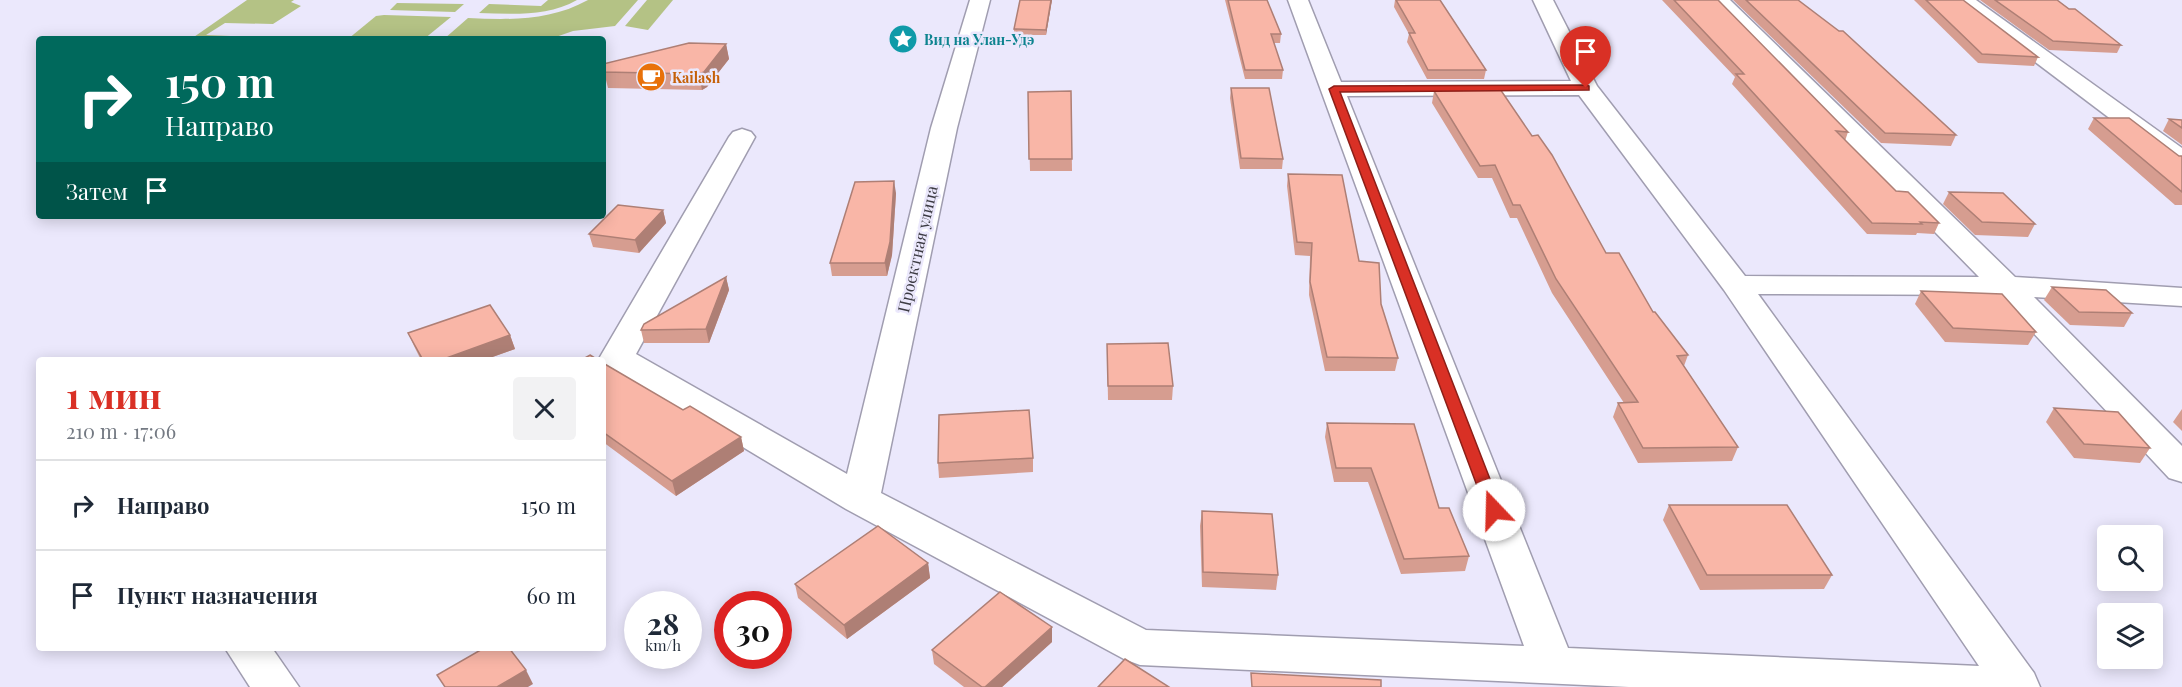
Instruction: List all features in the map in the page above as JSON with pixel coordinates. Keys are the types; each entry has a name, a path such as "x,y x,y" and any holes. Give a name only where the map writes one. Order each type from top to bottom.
{"street":[{"name":"Проектная улица","path":"860,499 944,128 980,0"},
{"path":"1298,0 1553,665"},
{"path":"1543,0 1586,88 1736,285 2018,686"},
{"path":"1718,0 2006,286 2182,469"},
{"path":"1963,0 2182,160"},
{"path":"1334,89 1586,88"},
{"path":"742,137 617,357 860,499 1140,646 2018,686"},
{"path":"1736,285 2006,286 2182,297"},
{"path":"249,651 276,687"}],"green space":[{"path":"247,0 294,0 291,2 301,6 273,24 225,23 206,35 230,36 195,36"},
{"path":"548,0 577,0 542,12 479,13 489,4 541,6"},
{"path":"588,0 638,0 615,26 573,31 559,36 447,36 468,18 530,18 574,7"},
{"path":"647,0 673,0 648,30 625,26"},
{"path":"397,3 464,4 455,12 390,10"},
{"path":"376,16 451,17 428,36 352,36"}],"building":[{"path":"1020,0 1051,0 1046,30 1014,29"},
{"path":"1228,0 1267,0 1281,34 1271,34 1283,70 1245,70"},
{"path":"1396,0 1440,0 1486,70 1428,70 1409,33 1415,33"},
{"path":"1674,0 1718,0 1848,132 1836,131 1896,191 1908,192 1939,223 1872,223 1736,74 1744,74"},
{"path":"1746,0 1798,0 1839,31 1843,31 1956,135 1885,133"},
{"path":"1926,0 1963,0 2038,57 1982,54"},
{"path":"1995,0 2057,0 2069,9 2075,9 2121,45 2053,41"},
{"path":"689,43 726,44 704,72 699,74 606,72 606,63"},
{"path":"1439,86 1498,86 1532,136 1538,135 1552,155 1606,253 1619,253 1653,312 1688,355 1677,356 1738,447 1643,448 1618,403 1638,402 1556,279 1520,205 1513,205 1495,165 1480,166 1434,91 1441,91"},
{"path":"1231,88 1269,88 1283,159 1241,158"},
{"path":"1071,91 1072,159 1029,159 1028,92"},
{"path":"2094,118 2129,118 2182,156 2182,192"},
{"path":"2169,119 2182,120 2182,128"},
{"path":"1288,174 1342,175 1359,261 1379,263 1381,304 1398,358 1327,357 1310,282 1312,243 1297,242"},
{"path":"894,181 890,242 885,263 830,263 855,182"},
{"path":"1949,192 2003,193 2035,224 1982,222"},
{"path":"618,205 663,210 635,240 589,234"},
{"path":"726,277 706,329 641,330 644,324"},
{"path":"2052,287 2106,290 2132,313 2079,312"},
{"path":"1921,291 2002,294 2036,332 1953,328"},
{"path":"490,305 510,335 449,357 421,357 408,333"},
{"path":"1168,343 1173,386 1108,386 1107,344"},
{"path":"606,365 683,410 690,406 741,437 672,481 606,434"},
{"path":"2054,408 2118,412 2150,448 2084,444"},
{"path":"1029,410 1033,458 938,463 939,415"},
{"path":"1327,423 1414,424 1439,508 1449,508 1469,556 1404,559 1371,468 1336,468"},
{"path":"1669,505 1787,505 1832,575 1707,575"},
{"path":"1202,511 1272,514 1278,575 1203,572"},
{"path":"878,526 928,563 844,625 795,584"},
{"path":"1000,592 1052,627 985,687 982,687 932,650"},
{"path":"479,651 511,651 526,670 497,687 445,687 437,675"},
{"path":"1125,659 1169,687 1098,687"},
{"path":"1251,673 1381,680 1381,687 1252,687"}],"place":[{"name":"Вид на Улан-Удэ","path":"903,39"},
{"name":"Kailash","path":"651,77"}],"route":[{"path":"1494,510 1334,89 1586,88"}]}
